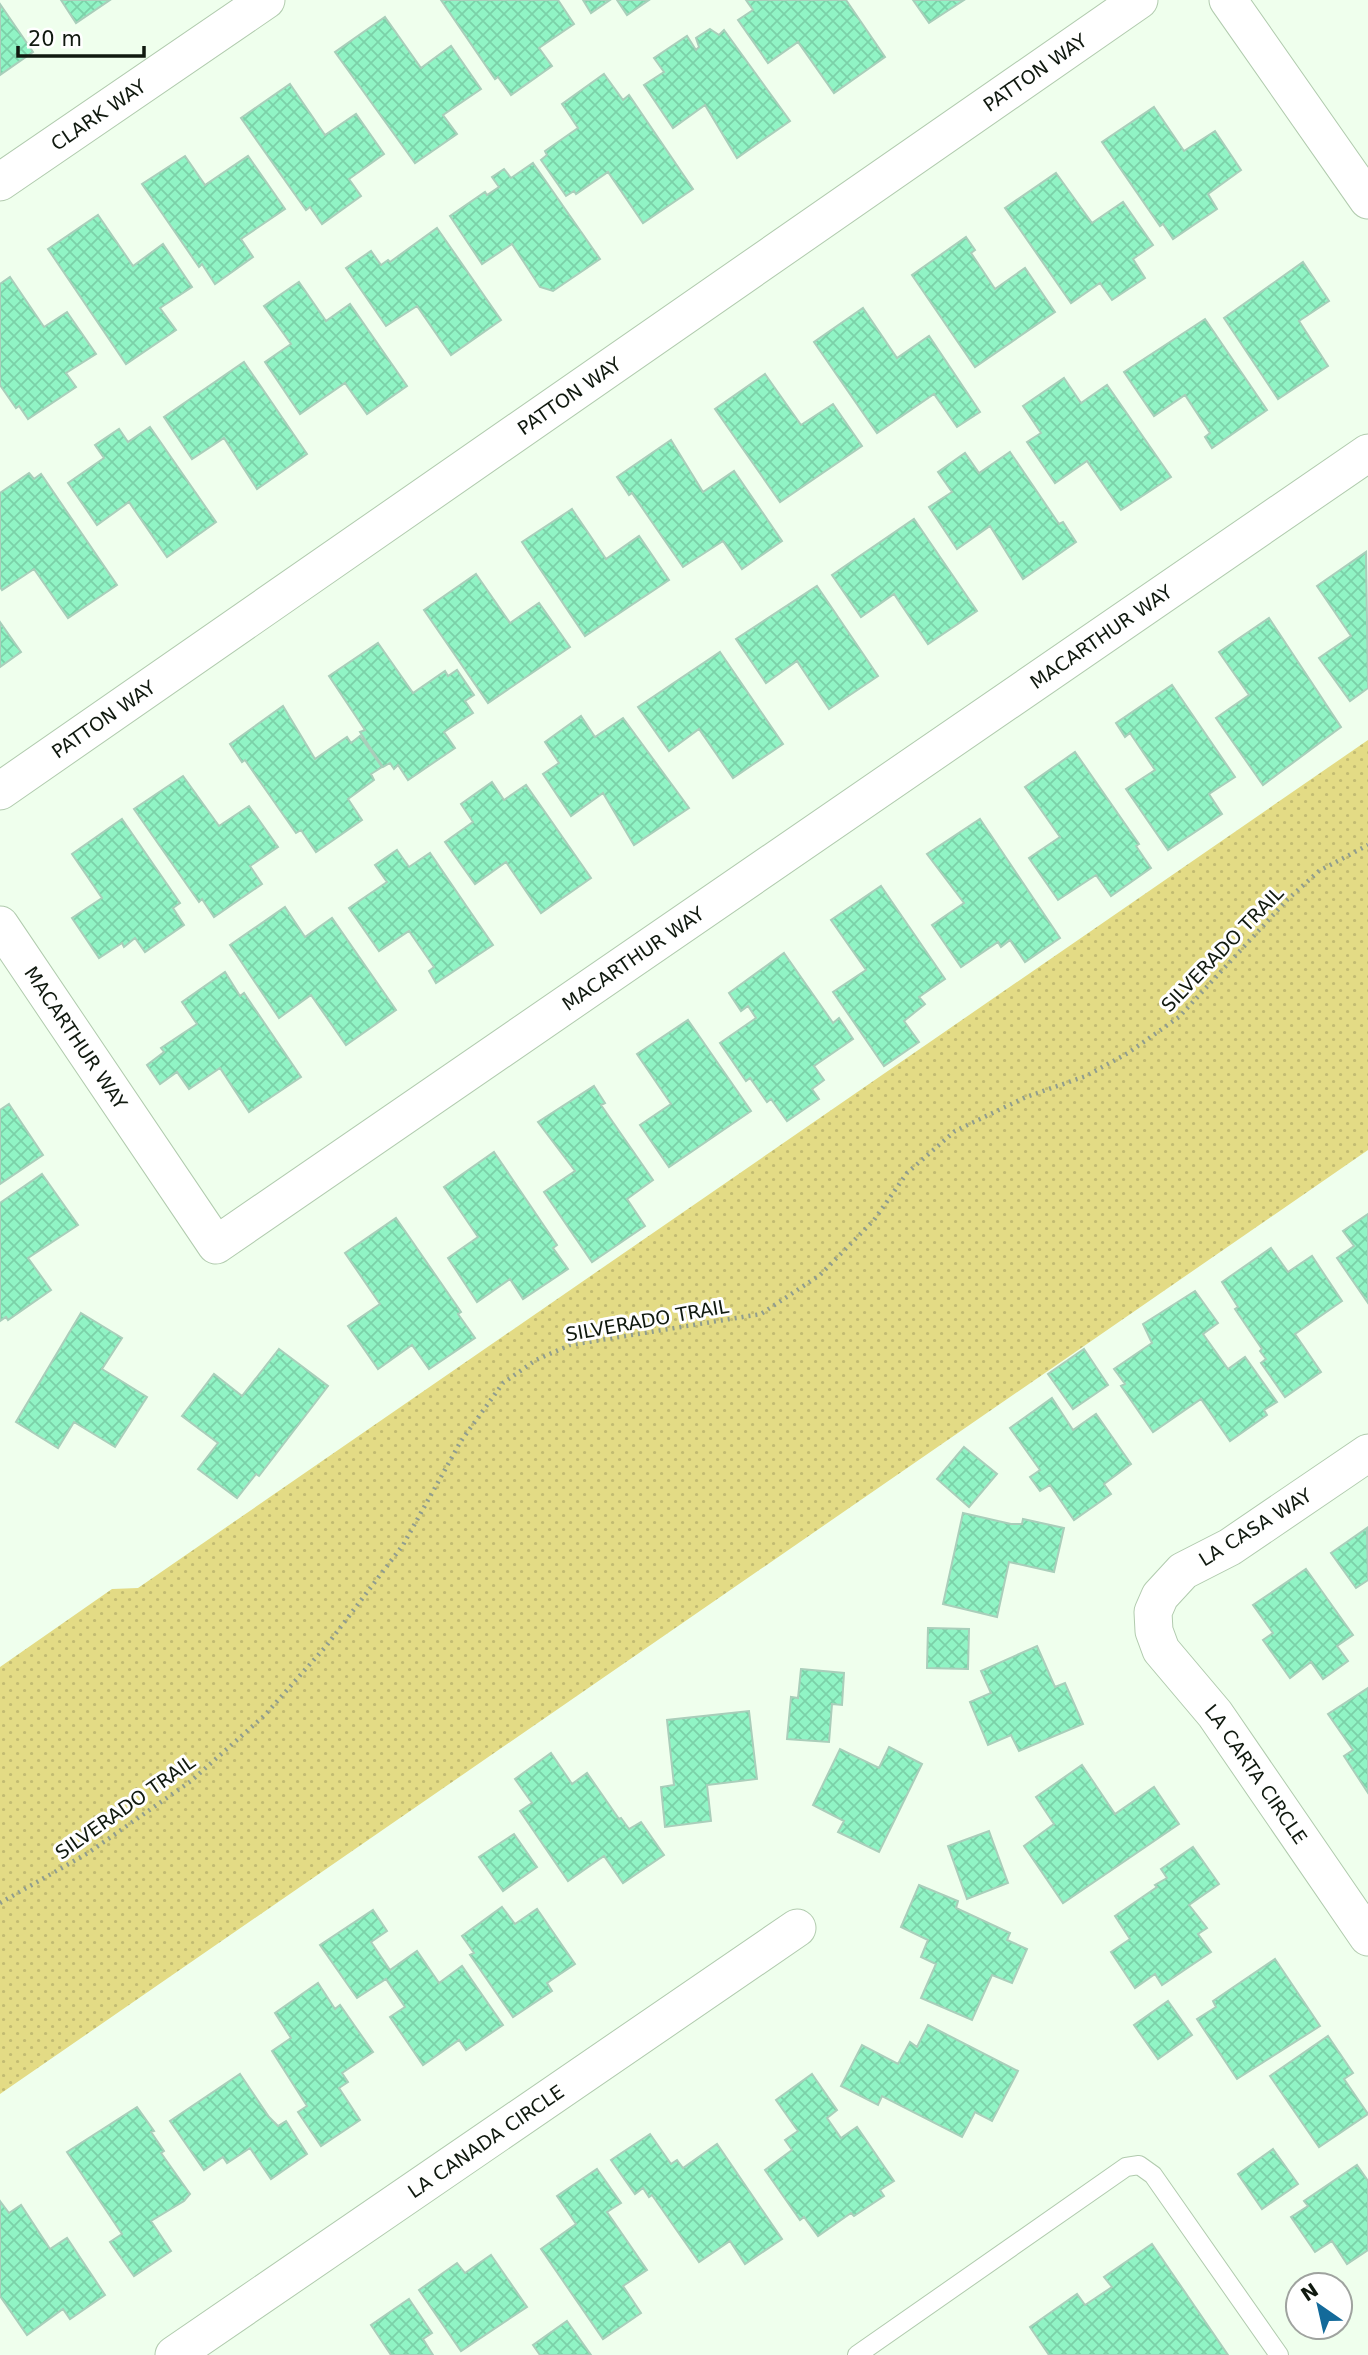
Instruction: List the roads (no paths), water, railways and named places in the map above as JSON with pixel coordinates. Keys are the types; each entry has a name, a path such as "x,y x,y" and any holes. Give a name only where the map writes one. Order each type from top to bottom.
{"street":[{"name":"CLARK WAY","path":"0,182 266,0"},
{"name":"PATTON WAY","path":"0,791 1139,0"},
{"path":"1228,0 1368,200"},
{"name":"MACARTHUR WAY","path":"0,925 216,1245 1368,453"},
{"name":"LA CASA WAY","path":"1153,1612 1160,1596 1183,1571 1230,1547 1368,1453"},
{"name":"LA CARTA CIRCLE","path":"1153,1612 1154,1631 1161,1650 1215,1714 1368,1937"},
{"name":"LA CANADA CIRCLE","path":"174,2355 797,1928"}],"lane":[{"path":"857,2355 1126,2167 1139,2165 1153,2175 1279,2355"}]}
